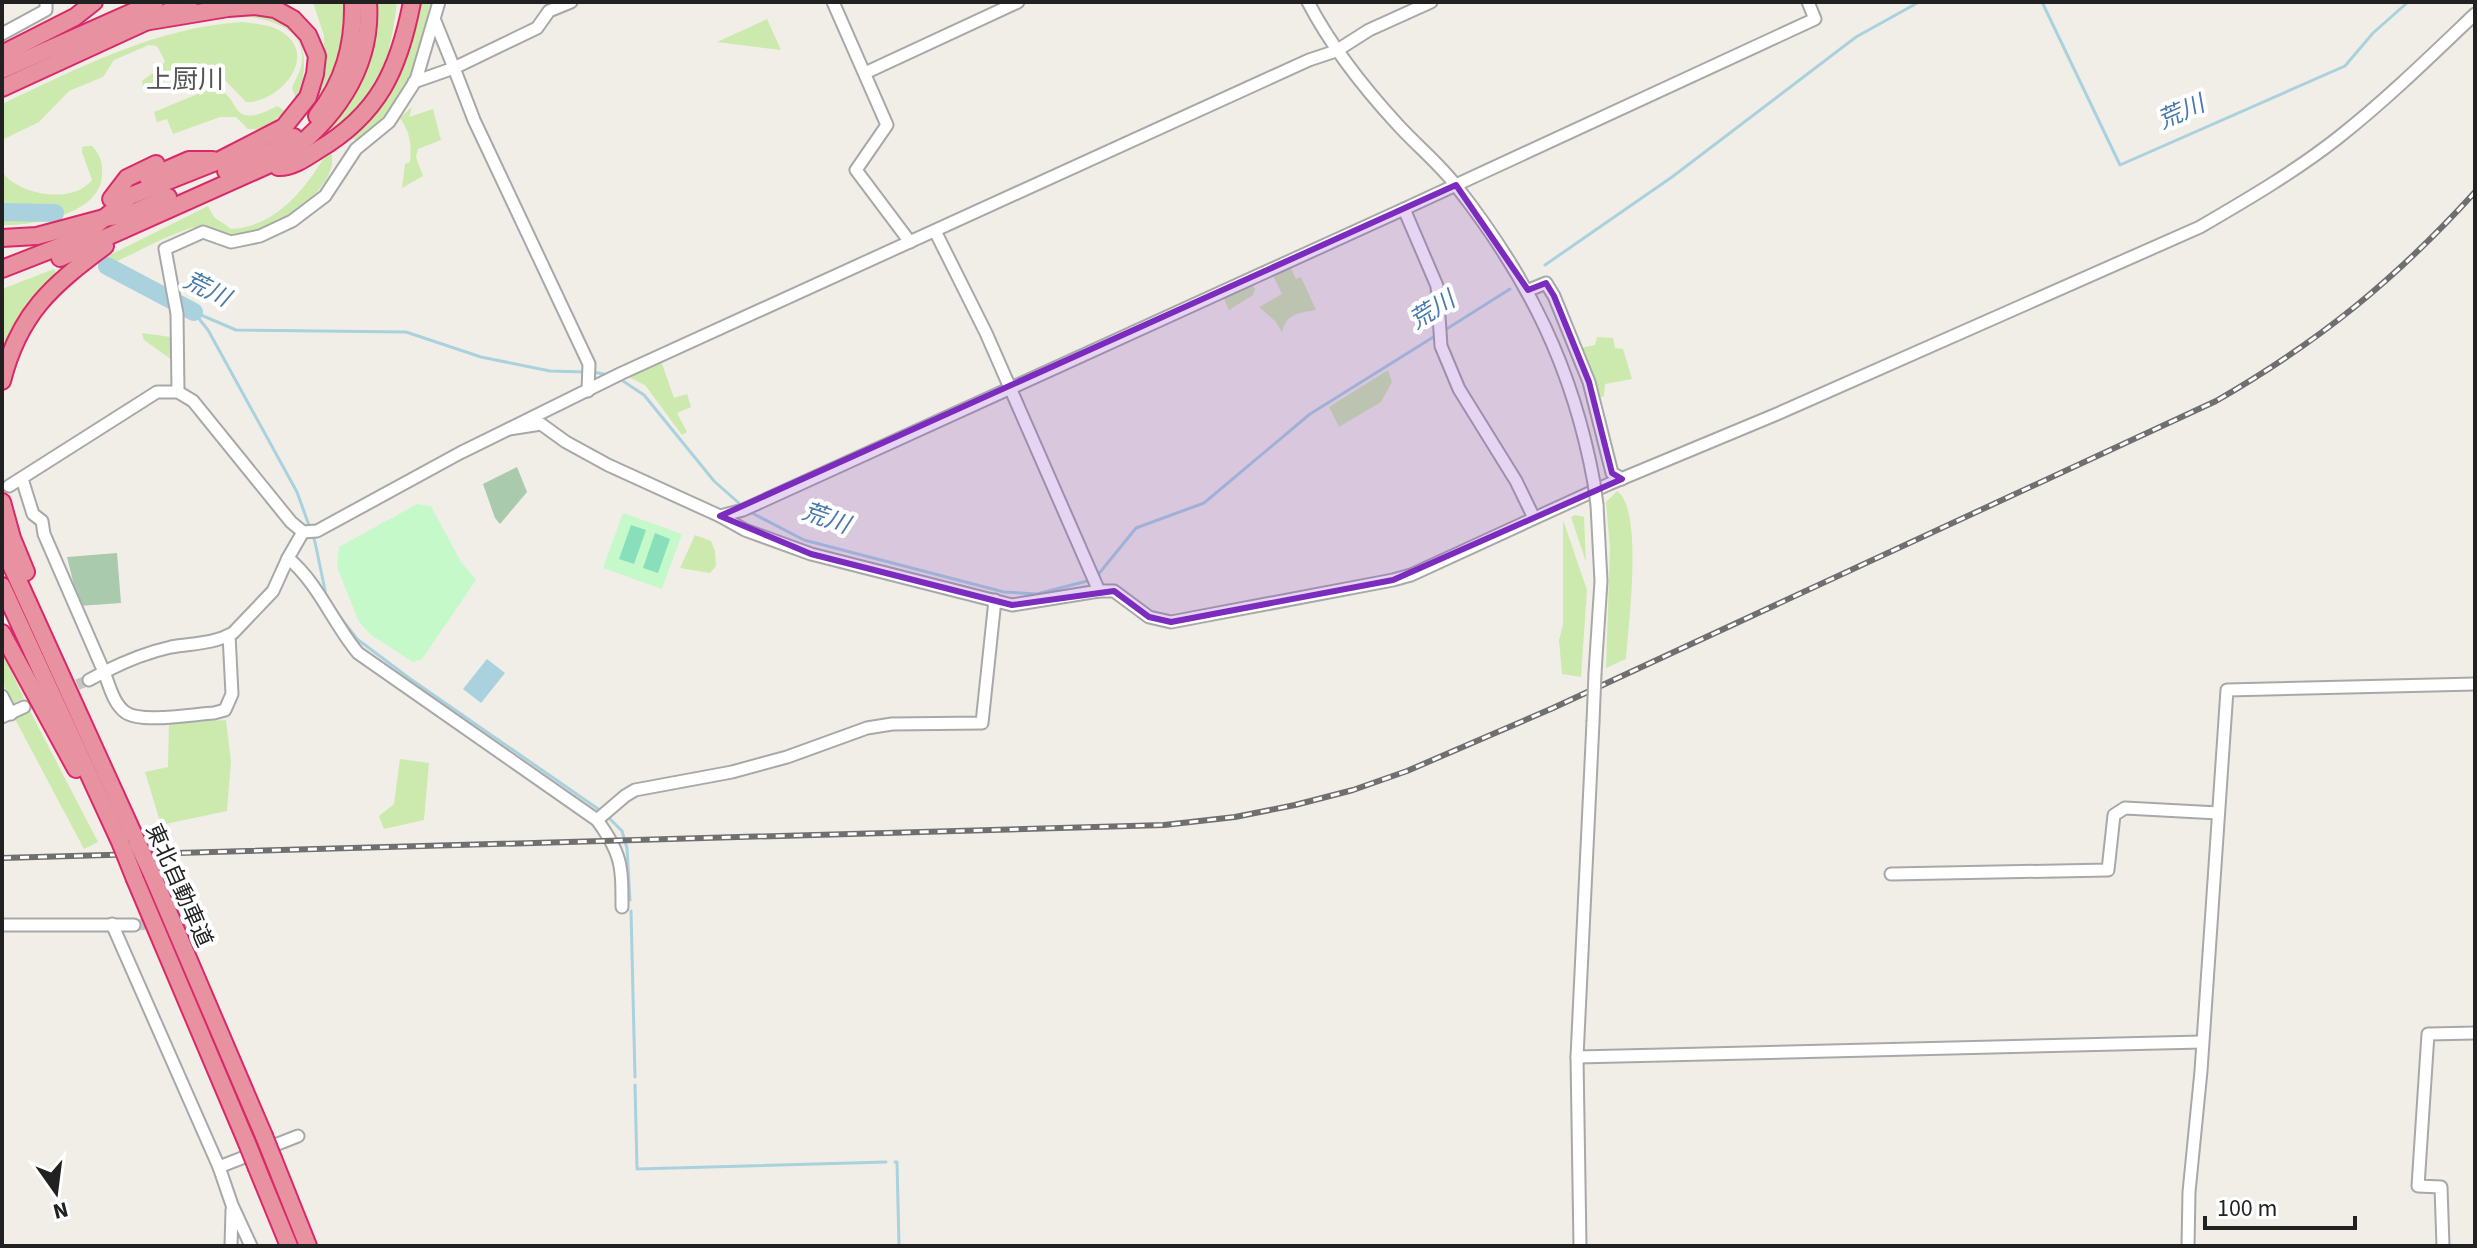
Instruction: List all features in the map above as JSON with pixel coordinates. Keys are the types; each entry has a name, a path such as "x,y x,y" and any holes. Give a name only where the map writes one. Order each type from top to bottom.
{"highway":[{"path":"2,54 75,17 94,2"},
{"path":"2,70 155,2"},
{"path":"2,88 189,2"},
{"path":"2,238 37,236 130,214 284,145 312,122 336,87 348,56 353,2"},
{"path":"2,269 88,232 130,196 217,164 304,143 321,127 348,91 365,42 368,2"},
{"path":"264,153 284,168 349,129 365,112 397,63 412,2"},
{"path":"2,279 132,226 241,176 264,153 308,97 317,56 301,27 275,9 255,6 228,8 144,22"},
{"path":"104,218 111,199 140,182 189,160 217,164"},
{"path":"2,381 19,333 43,296 68,273 132,226"},
{"path":"2,502 12,538 99,755"},
{"name":"東北自動車道","path":"2,545 99,755 123,844"},
{"name":"東北自動車道","path":"2,586 264,1136 308,1246"},
{"path":"2,633 73,763 123,844"},
{"name":"東北自動車道","path":"139,878 146,905 289,1246"}],"street":[{"path":"2,34 46,10 46,2"},
{"path":"178,392 177,314 164,253 168,246 203,232 231,242 260,236 292,221 325,196 356,149 389,122 414,82 439,2"},
{"path":"414,82 454,68 537,28 549,11 571,2"},
{"path":"833,2 887,125 856,170 910,242"},
{"path":"865,73 1018,2"},
{"path":"1308,2 1336,51 1397,124 1456,185 1529,290 1572,389 1594,483 1601,581 1577,1057 1580,1246"},
{"path":"89,680 141,656 172,647 219,641 229,635 273,591 288,558 308,531 509,429 589,380 607,382 1309,60 1336,51 1369,30 1431,2"},
{"path":"720,516 746,509 1815,19 1808,2"},
{"path":"509,429 541,424 608,465 745,530 811,554 1012,605 1097,583 1114,591 1149,617 1171,622 1411,575 1622,479 2200,227 2249,199 2338,138 2475,14"},
{"path":"435,21 474,120 589,364 589,380"},
{"path":"1404,209 1437,286 1440,337 1459,389 1516,481 1534,518"},
{"path":"935,231 1011,388 1097,583"},
{"path":"1529,290 1546,283 1554,296 1589,382 1612,473 1622,479"},
{"path":"9,486 157,392 178,392 193,401 291,522 308,531"},
{"path":"22,479 33,514 42,521 44,534 117,704 126,713 141,718 225,710 232,694 229,635"},
{"path":"288,558 306,577 341,633 369,663 598,819 617,849 622,865 622,907"},
{"path":"598,819 635,790 732,772 787,757 867,728 892,724 982,723 995,600"},
{"path":"2188,1246 2189,1192 2227,690 2475,684"},
{"path":"2,696 6,716 24,707"},
{"path":"1891,874 2108,870 2114,815 2125,808 2218,813"},
{"path":"112,924 251,1246"},
{"path":"2,925 134,925"},
{"path":"2443,1246 2441,1187 2418,1186 2428,1034 2475,1033"},
{"path":"1577,1057 2202,1042"},
{"path":"219,1167 298,1136"},
{"path":"231,1246 232,1205"}],"highlighted area":[{"path":"1456,185 1528,290 1546,283 1554,296 1589,382 1612,473 1622,479 1393,580 1171,622 1149,617 1114,591 1012,605 811,554 720,516"}],"green space":[{"path":"313,2 346,2 342,41 335,72 328,86 307,114 291,128 324,54 324,36"},
{"path":"374,2 397,2 389,50 382,70 363,103 349,118 309,146 340,115 360,84"},
{"path":"419,2 431,2 410,77 385,119 359,140 345,138 379,104 399,75 409,49"},
{"path":"241,12 285,23 299,40 303,51 304,63 296,98 292,88 300,70 300,44 285,28 262,19 237,15"},
{"path":"767,19 781,50 717,42"},
{"path":"242,22 275,28 294,44 297,55 290,78 270,96 246,102 212,67 192,70 148,88 143,86 142,81 165,61 157,46 149,45 114,60 103,77 69,91 39,122 2,140 2,104 89,63 148,41 178,32"},
{"path":"210,89 221,91 241,113 249,116 277,106 285,111 264,130 248,129 236,117 220,117 173,134 167,119 157,122 154,112"},
{"path":"412,107 409,117 433,109 441,140 418,149 416,157 423,176 402,188 405,164 410,162 411,150 400,118"},
{"path":"92,146 99,156 102,175 99,188 90,199 78,208 47,220 2,225 2,172 10,180 33,191 59,195 72,193 92,180 82,147"},
{"path":"331,151 332,166 326,181 299,208 264,229 233,236 208,228 191,228 111,264 104,258 208,206 214,217 231,229 263,221 289,203"},
{"path":"1289,264 1296,279 1301,277 1316,310 1290,317 1282,332 1259,307 1282,294 1271,272"},
{"path":"54,269 58,275 18,322 2,356 2,289"},
{"path":"1249,281 1255,289 1253,295 1229,310 1222,294"},
{"path":"142,333 171,337 172,360 144,340"},
{"path":"1597,337 1613,338 1615,348 1623,349 1632,379 1605,384 1604,396 1597,399 1580,348 1595,345"},
{"path":"660,358 674,398 687,394 691,407 677,413 687,432 682,435 645,385 624,375"},
{"path":"1388,370 1392,382 1381,402 1339,427 1329,407"},
{"path":"517,467 527,492 500,524 483,484"},
{"path":"1617,491 1625,502 1630,520 1631,597 1626,659 1606,668 1610,549 1606,502"},
{"path":"417,504 431,506 461,562 476,580 422,659 413,662 371,635 359,622 337,567 339,547"},
{"path":"623,513 682,534 662,589 603,568"},
{"path":"1571,517 1584,517 1586,562"},
{"path":"1563,520 1587,590 1581,677 1562,674 1559,640 1563,625"},
{"path":"631,525 646,530 634,564 619,559"},
{"path":"655,533 670,539 658,573 643,568"},
{"path":"695,535 711,541 715,551 716,566 710,573 680,568"},
{"path":"117,553 121,603 79,606 67,557"},
{"path":"2,652 24,698 13,704 2,682"},
{"path":"30,711 98,842 84,849 15,719"},
{"path":"226,720 231,762 227,811 161,825 145,772 168,767 169,723"},
{"path":"400,759 429,763 424,820 384,829 379,816 394,804"}],"water":[{"path":"487,659 505,673 481,703 463,689"}],"waterway":[{"name":"荒川","path":"1545,265 1672,177 1856,37 1919,2"},
{"name":"荒川","path":"2042,2 2120,165 2345,66 2373,33 2408,2"},
{"name":"荒川","path":"2,212 55,213"},
{"name":"荒川","path":"107,266 194,312"},
{"name":"荒川","path":"1445,330 1510,289"},
{"name":"荒川","path":"194,312 236,330 406,332 481,357 550,371 585,372"},
{"path":"196,315 208,330 297,492 315,542 326,595 331,603"},
{"name":"荒川","path":"1097,576 1136,528 1204,503 1310,414 1435,336"},
{"name":"荒川","path":"593,372 609,375"},
{"name":"荒川","path":"620,379 644,395 714,481 741,505"},
{"name":"荒川","path":"750,512 804,540 1004,592 1037,594 1091,580"},
{"path":"337,613 357,639 601,811"},
{"path":"607,816 622,831 627,848 630,900"},
{"path":"631,911 635,1077"},
{"path":"635,1085 637,1169 886,1162"},
{"path":"895,1162 899,1245"}],"tunnel":[{"path":"62,691 89,680"},
{"path":"134,925 196,922"}],"railway":[{"path":"2,858 1164,825 1235,817 1353,790 1407,771 1553,708 2216,401 2323,332 2354,307 2415,253 2475,192"}],"district":[{"name":"上厨川","path":"185,79"}]}
